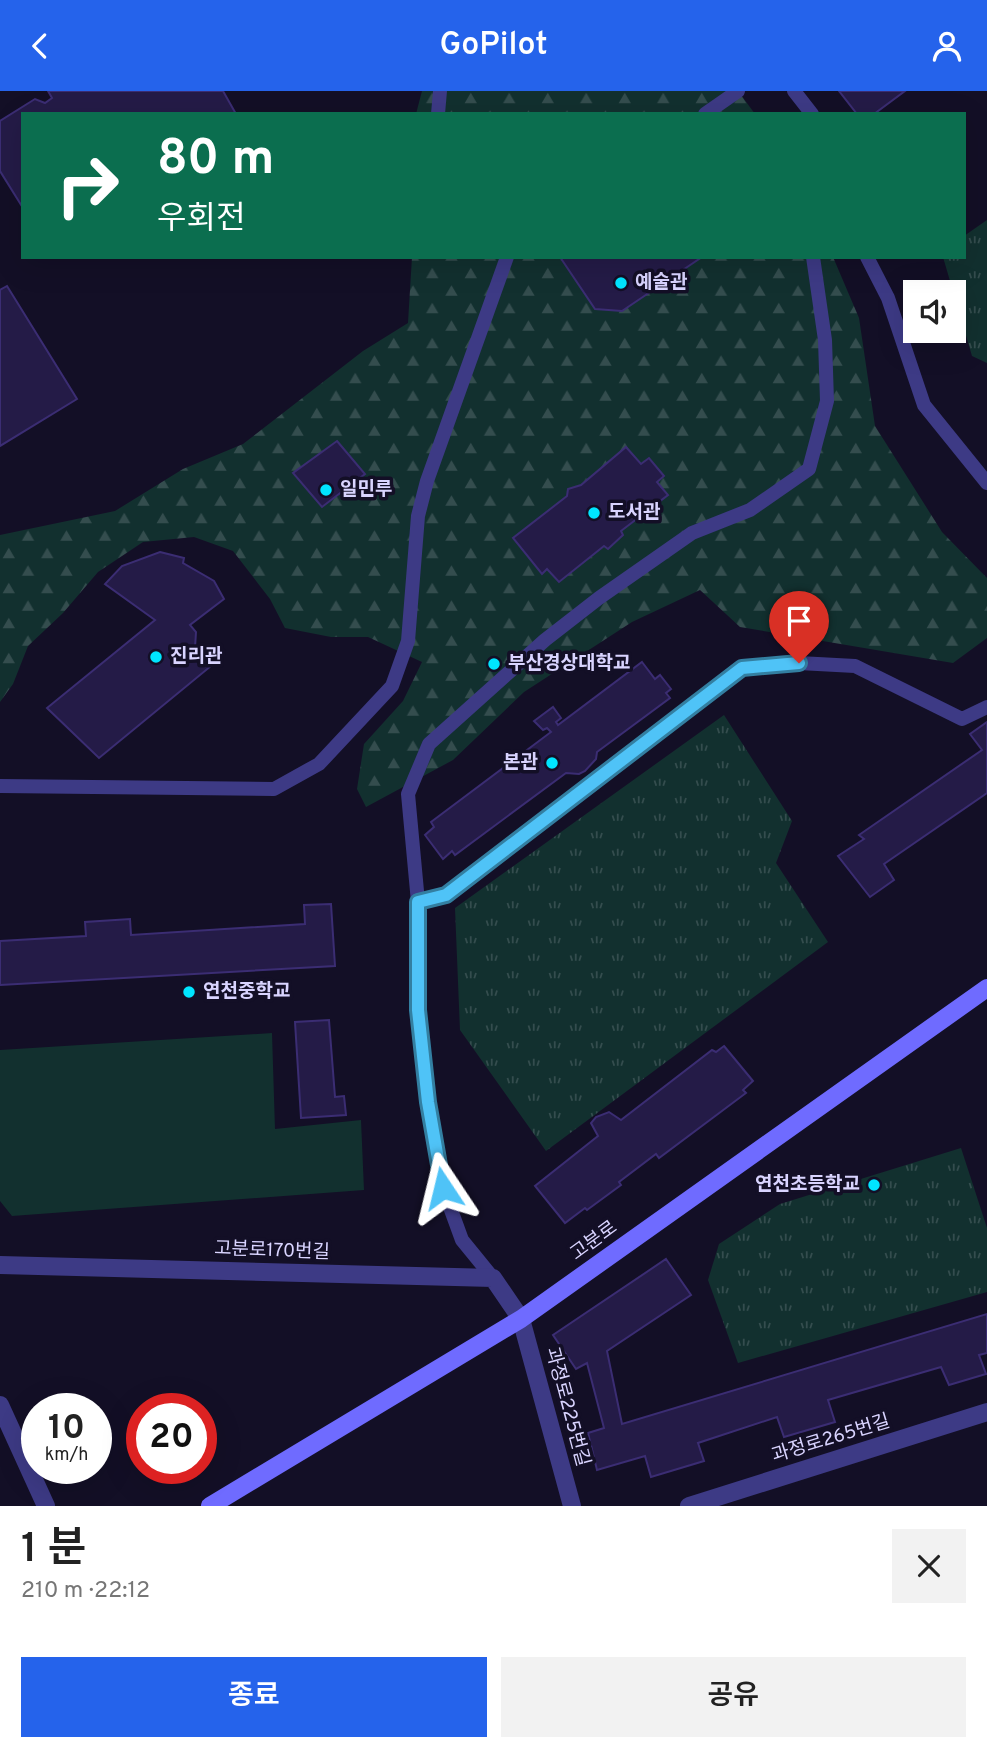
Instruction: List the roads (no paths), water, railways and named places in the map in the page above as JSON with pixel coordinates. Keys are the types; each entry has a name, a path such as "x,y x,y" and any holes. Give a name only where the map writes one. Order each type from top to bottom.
{"main road":[{"name":"고분로","path":"210,1506 521,1319 987,988"}],"street":[{"name":"고분로170번길","path":"0,1265 493,1278"},
{"path":"493,1278 521,1319"},
{"name":"과정로225번길","path":"521,1319 572,1506"},
{"path":"0,1405 46,1506"},
{"name":"과정로265번길","path":"689,1506 987,1412"}],"lane":[{"path":"438,112 440,91"},
{"path":"708,112 738,91"},
{"path":"794,91 810,112"},
{"path":"0,786 274,789 319,764 328,755 392,686 408,641 418,516 427,481 506,259"},
{"path":"493,1278 462,1240 443,1188 428,1102 418,1010 418,902 408,794 429,744 505,675 599,598 692,533 750,510 808,469 827,401 825,341 813,259"},
{"path":"868,259 888,298 924,405 987,483"},
{"path":"418,902 446,895 742,668 799,663 855,666 962,719 987,707"}],"place":[{"name":"예술관","path":"621,283"},
{"name":"일민루","path":"326,490"},
{"name":"도서관","path":"594,513"},
{"name":"진리관","path":"156,657"},
{"name":"부산경상대학교","path":"494,664"},
{"name":"본관","path":"552,763"},
{"name":"연천중학교","path":"189,992"},
{"name":"연천초등학교","path":"874,1185"}]}
